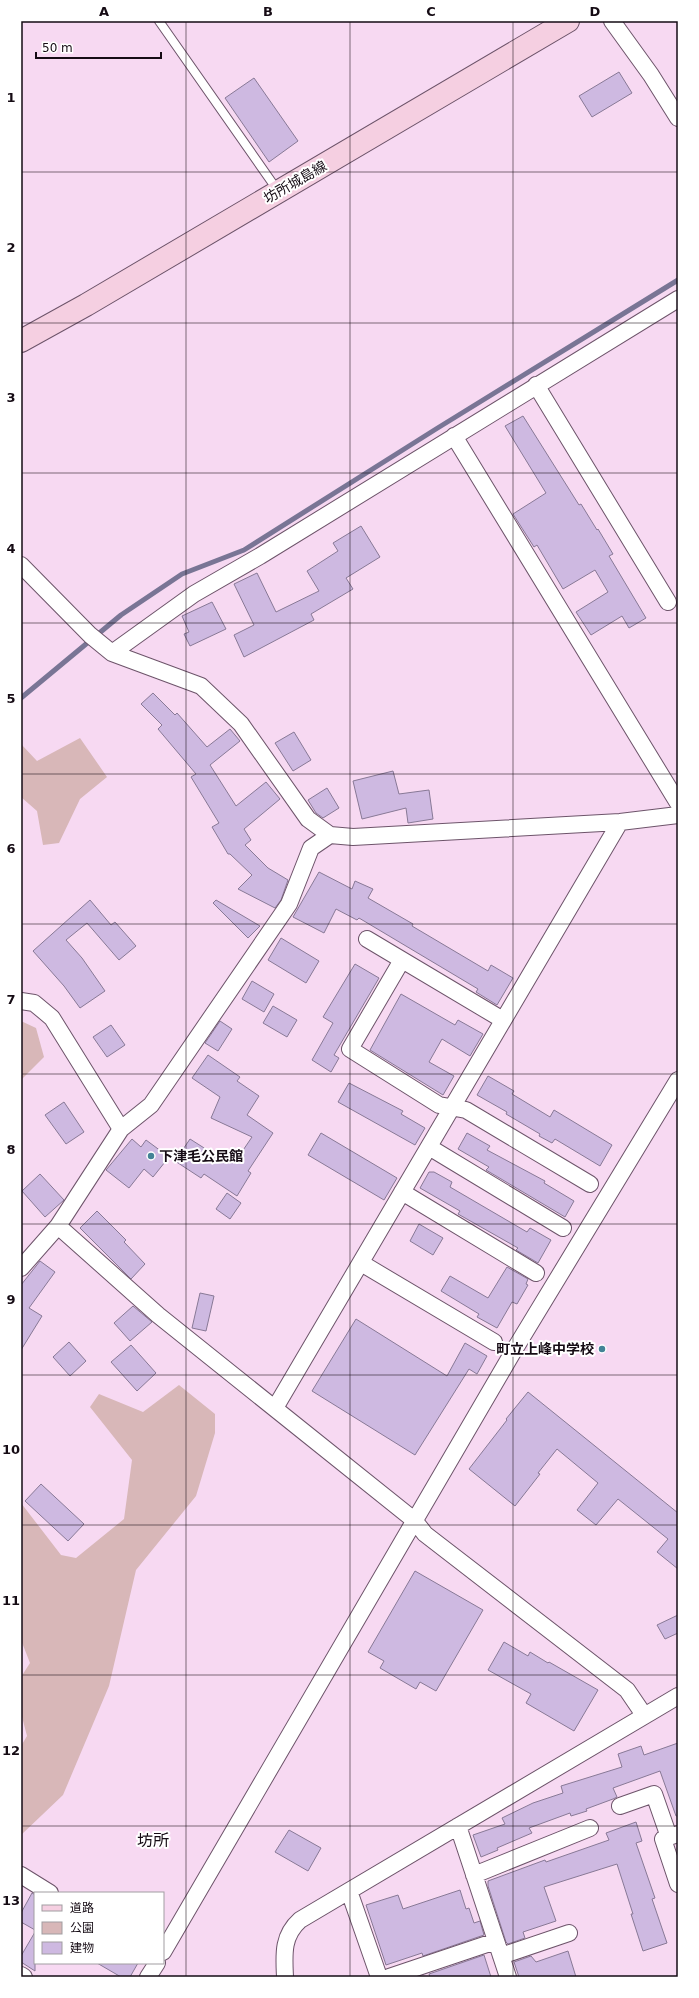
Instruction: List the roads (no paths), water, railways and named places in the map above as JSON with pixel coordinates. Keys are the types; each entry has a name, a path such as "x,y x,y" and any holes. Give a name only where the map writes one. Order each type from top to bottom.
{"main road":[{"name":"坊所城島線","path":"21,341 568,21"}],"street":[{"path":"612,21 651,75 678,118"},
{"path":"112,653 194,594 260,556 678,299"},
{"path":"536,385 668,602"},
{"path":"454,436 678,803"},
{"path":"21,565 90,635 112,653 201,686 242,724 308,819 330,835 353,837 620,822 678,815"},
{"path":"275,1408 620,822"},
{"path":"21,1268 58,1226 121,1129 151,1105 289,904 311,848 330,835"},
{"path":"367,939 503,1020"},
{"path":"402,960 350,1049 439,1105 466,1110 590,1184"},
{"path":"21,1001 34,1003 52,1018 121,1129"},
{"path":"164,1950 513,1352 678,1080"},
{"path":"429,1147 563,1228"},
{"path":"402,1192 536,1272"},
{"path":"58,1226 158,1315 414,1520 425,1534 628,1690 644,1715"},
{"path":"361,1263 494,1342"},
{"path":"285,1977 284,1950 292,1927 300,1920 678,1696"},
{"path":"620,1806 654,1794 674,1835 663,1839 678,1884"},
{"path":"458,1826 508,1977"},
{"path":"474,1875 590,1828"},
{"path":"21,1876 48,1892"},
{"path":"349,1891 379,1977"},
{"path":"501,1956 569,1933"},
{"path":"389,1977 496,1941"},
{"path":"148,1977 156,1964"}],"lane":[{"path":"159,21 278,192"}],"waterway":[{"path":"21,698 121,615 182,574 244,550 436,429 678,280"}],"place":[{"name":"下津毛公民館","path":"151,1156"},
{"name":"町立上峰中学校","path":"602,1349"}],"district":[{"name":"坊所","path":"153,1840"}]}
